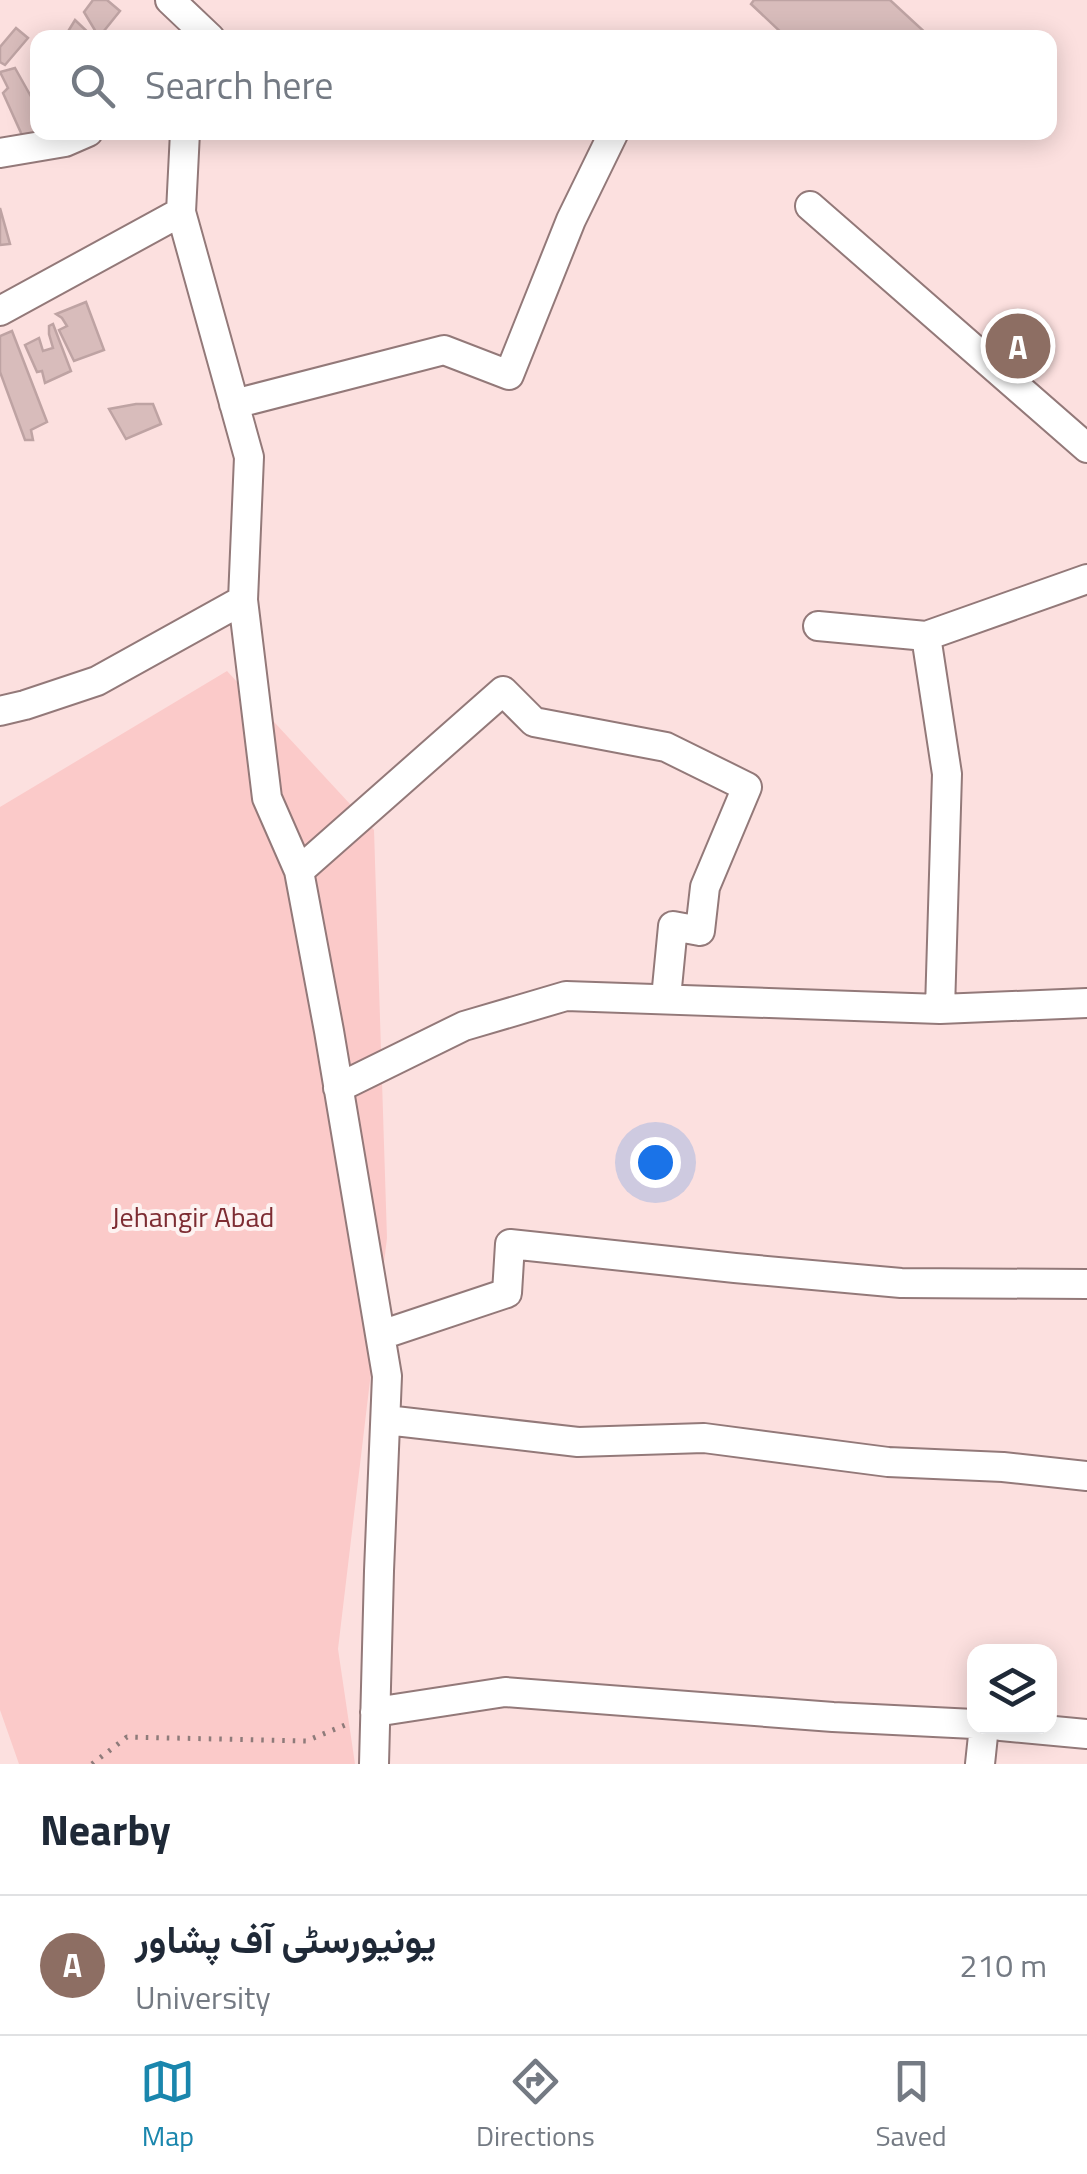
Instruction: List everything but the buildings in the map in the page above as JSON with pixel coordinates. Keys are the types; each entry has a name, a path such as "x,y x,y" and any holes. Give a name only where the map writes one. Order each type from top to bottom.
{"street":[{"path":"170,0 202,30"},
{"path":"0,153 69,140"},
{"path":"185,140 181,212 249,457 243,600 267,798 298,870 388,1376 374,1764"},
{"path":"234,404 444,350 509,375 571,220 610,140"},
{"path":"810,206 1087,448"},
{"path":"0,311 181,212"},
{"path":"818,626 926,636 1087,579"},
{"path":"0,711 97,681 243,600"},
{"path":"926,636 947,774 940,1009"},
{"path":"298,870 504,691 534,722 666,747 747,787 705,887 700,931 673,926 666,998"},
{"path":"338,1088 464,1026 566,996 940,1009 1087,1003"},
{"path":"380,1335 507,1294 510,1244 901,1282 1087,1284"},
{"path":"386,1420 578,1442 704,1438 888,1462 1003,1467 1087,1476"},
{"path":"376,1712 505,1692 967,1724"},
{"path":"1057,1731 1087,1734"},
{"path":"980,1764 983,1734"}],"path":[{"path":"92,1764 126,1736 306,1741 376,1712"}],"green space":[{"name":"Jehangir Abad","path":"227,671 374,830 387,1238 338,1649 355,1764 19,1764 0,1710 0,807"}],"place":[{"name":"یونیورسٹی آف پشاور","path":"1018,346"}]}
